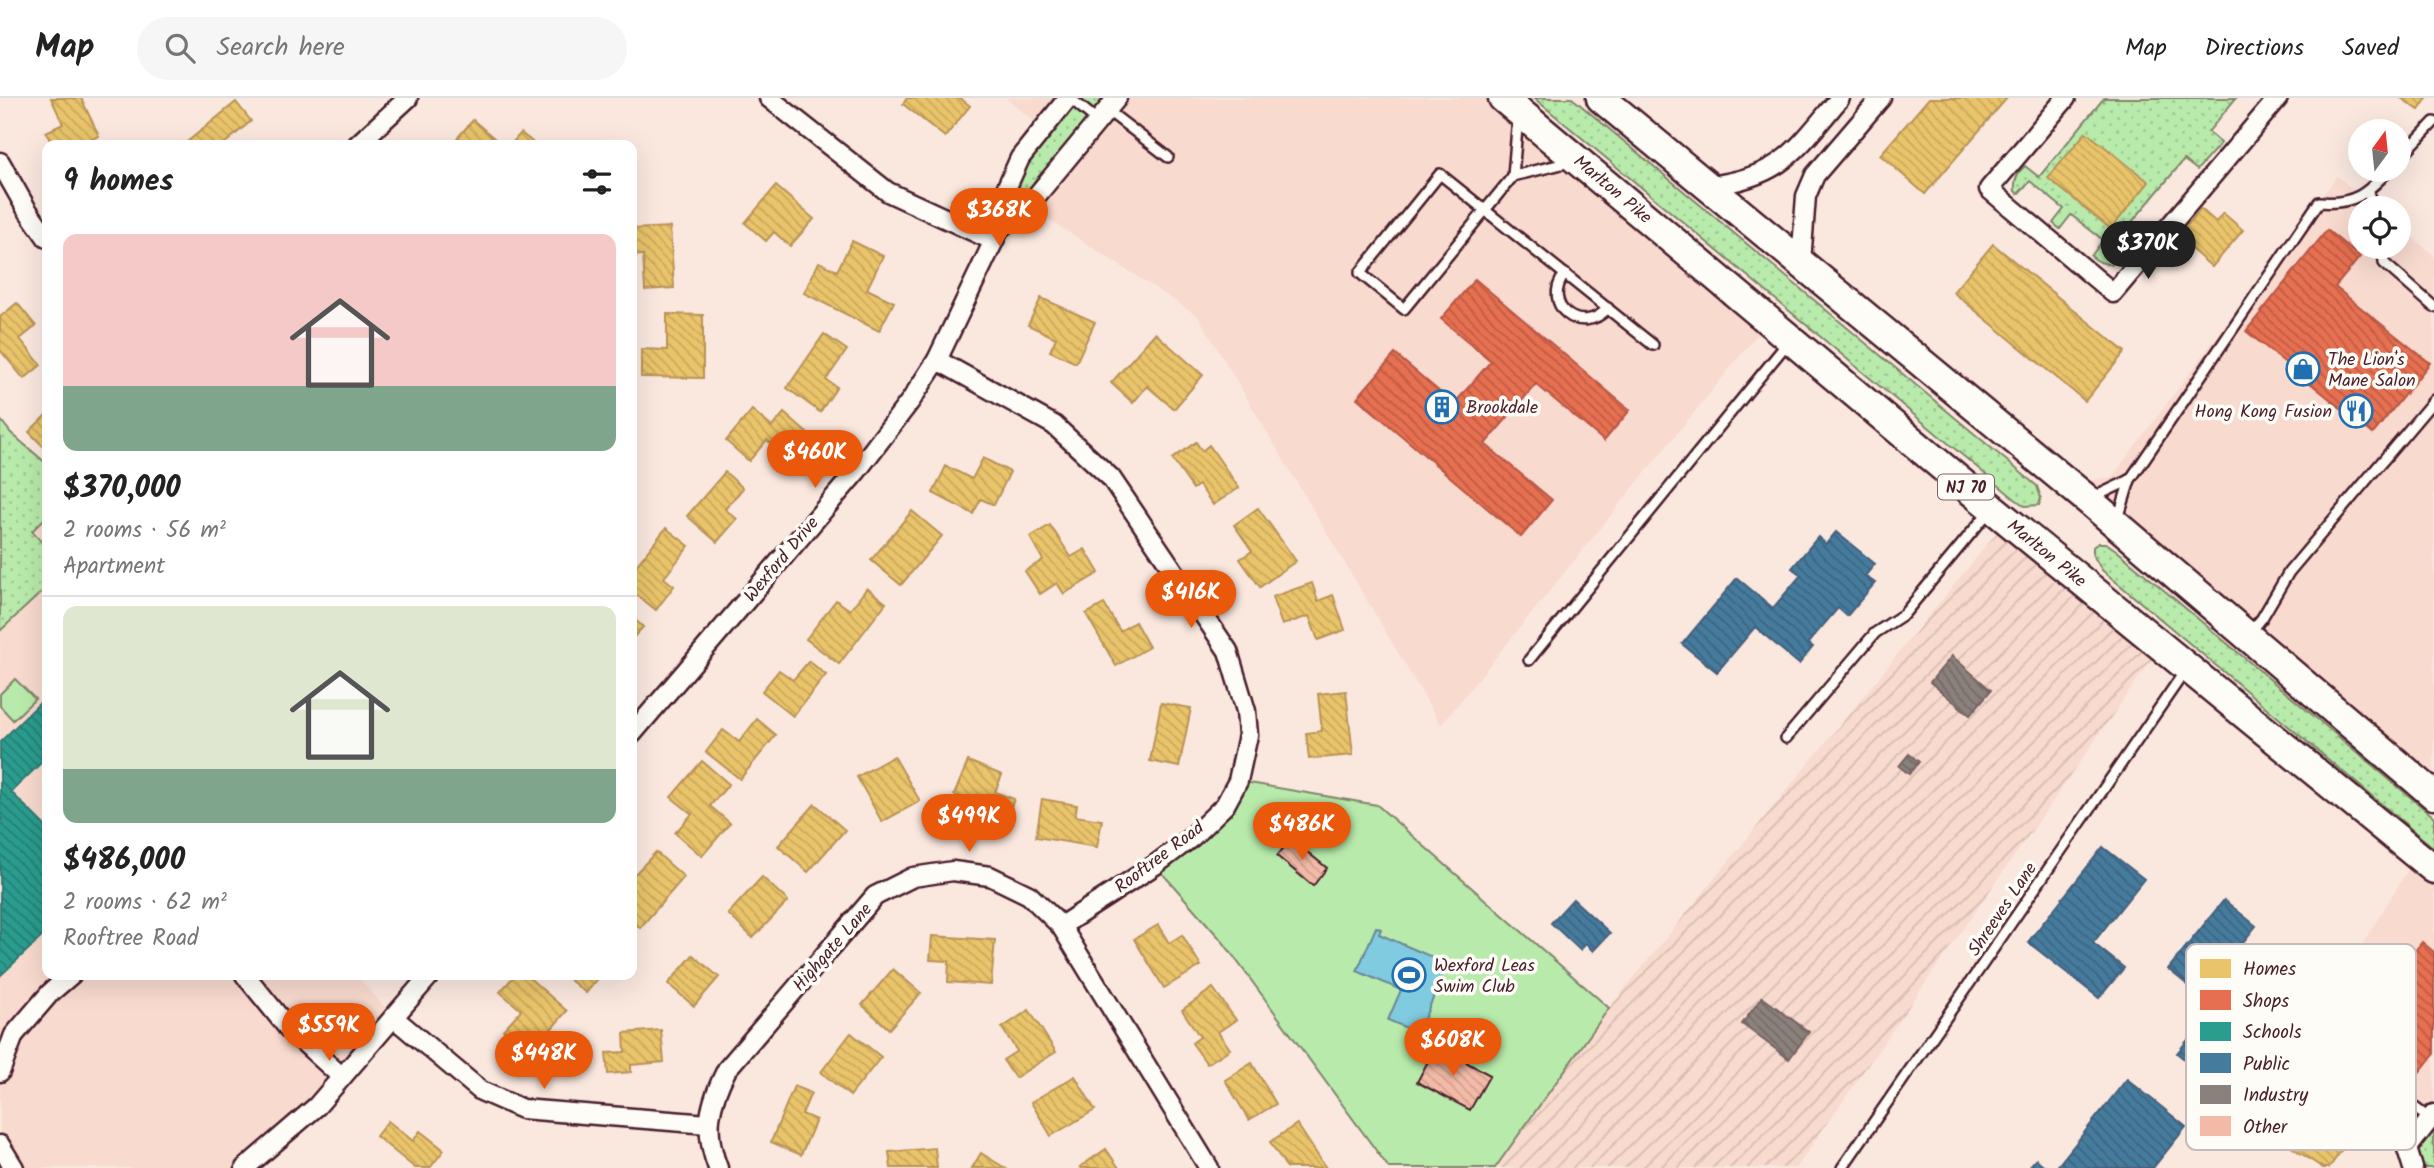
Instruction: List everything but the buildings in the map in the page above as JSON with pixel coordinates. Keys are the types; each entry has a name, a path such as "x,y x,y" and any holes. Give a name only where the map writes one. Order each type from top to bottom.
{"highway":[{"path":"1601,98 2117,524 2434,795"},
{"name":"Marlton Pike","path":"1511,104 1992,508 2434,869"}],"street":[{"path":"368,140 408,98"},
{"path":"769,98 888,192 996,234"},
{"name":"Wexford Drive","path":"637,728 856,472 911,400 937,360 996,234 1001,200 1020,158 1069,98"},
{"path":"1708,186 1738,182 1767,172 1792,155 1840,98"},
{"path":"1801,262 1804,207 1815,175 1881,98"},
{"path":"2066,98 1989,189 2113,293 2278,98"},
{"name":"Wexford Drive","path":"996,234 1028,206 1107,110"},
{"path":"0,162 42,231"},
{"name":"Rooftree Road","path":"937,360 1054,425 1111,478 1228,651 1246,711 1248,735 1238,781 1225,805 1192,837 1155,865 1061,926"},
{"name":"Highgate Lane","path":"718,1168 711,1149 708,1124 715,1092 727,1069 875,897 912,877 953,871 990,876 1029,895 1061,926 1209,1168"},
{"path":"0,1072 14,1035 50,993 65,980"},
{"path":"249,980 288,1028 342,1077"},
{"path":"245,1168 317,1106 426,980"},
{"path":"394,1018 481,1091 522,1109 708,1124"},
{"path":"2416,1137 2432,1116"},
{"path":"2407,1150 2413,1168"}],"lane":[{"path":"1069,98 1107,110 1168,158"},
{"path":"1511,104 1513,176"},
{"path":"2412,145 2434,122"},
{"path":"1578,160 1513,176 1484,209 1404,309 1360,273 1440,174 1484,209 1565,274 1608,308 1653,345"},
{"path":"2117,524 2130,480 2319,202 2352,200 2368,192 2378,182"},
{"path":"2368,192 2369,196"},
{"path":"2384,259 2384,263 2434,307"},
{"path":"1565,274 1557,293 1560,306 1566,313 1577,320 1589,320 1598,317 1608,308"},
{"path":"1529,660 1791,338"},
{"path":"2248,635 2262,618 2290,572 2434,400"},
{"path":"2088,500 2130,480"},
{"path":"1786,738 1875,633 1904,614 1992,508"},
{"name":"Shreeves Lane","path":"1842,1168 2187,667"},
{"path":"2416,1108 2432,1116"}],"shaded area":[{"path":"1006,98 1068,98 1043,129"},
{"path":"1117,98 1503,98 1769,320 1441,725 1198,316 1028,206"},
{"path":"2337,176 2361,196 2348,196 2348,259 2411,259 2411,237 2434,255 2434,795 2068,484 2112,477"},
{"path":"0,419 11,433 42,460 42,980 360,980 394,1018 245,1168 0,1168"},
{"path":"2007,520 2161,646 1796,1168 1495,1168 1609,1008"},
{"path":"2417,855 2434,869 2434,1115 2416,1137 2416,944 2362,944"}],"green space":[{"path":"1068,98 1117,98 1000,228 1001,200"},
{"path":"1534,98 1572,98 2037,486 2041,498 2039,505 2025,506 2015,499"},
{"path":"2104,98 2236,98 2208,132 2221,143 2197,170 2184,160 2116,241 2129,252 2111,264 2091,256 2103,240 2071,215 2060,229 2053,223 2064,209 2030,181 2018,194 2015,191 2020,171 2025,166 2039,177"},
{"path":"0,419 11,433 42,460 42,521 32,531 42,542 42,592 0,631"},
{"path":"2098,543 2106,543 2116,550 2434,817 2434,848 2102,570 2093,555 2093,547"},
{"path":"15,679 35,699 13,720 0,706 0,694"},
{"name":"Wexford Leas Swim Club","path":"1238,781 1377,805 1609,1008 1495,1168 1389,1168 1223,942 1155,865"},
{"path":"2434,1114 2434,1168 2413,1168 2407,1150 2416,1150 2416,1137"}],"water":[{"path":"1376,927 1381,929 1379,934 1448,964 1418,1033 1388,1020 1401,990 1357,971"}],"place":[{"name":"The Lion's Mane Salon","path":"2303,369"},
{"name":"Brookdale","path":"1442,407"},
{"name":"Hong Kong Fusion","path":"2356,411"},
{"name":"Wexford Leas Swim Club","path":"1409,975"}]}
